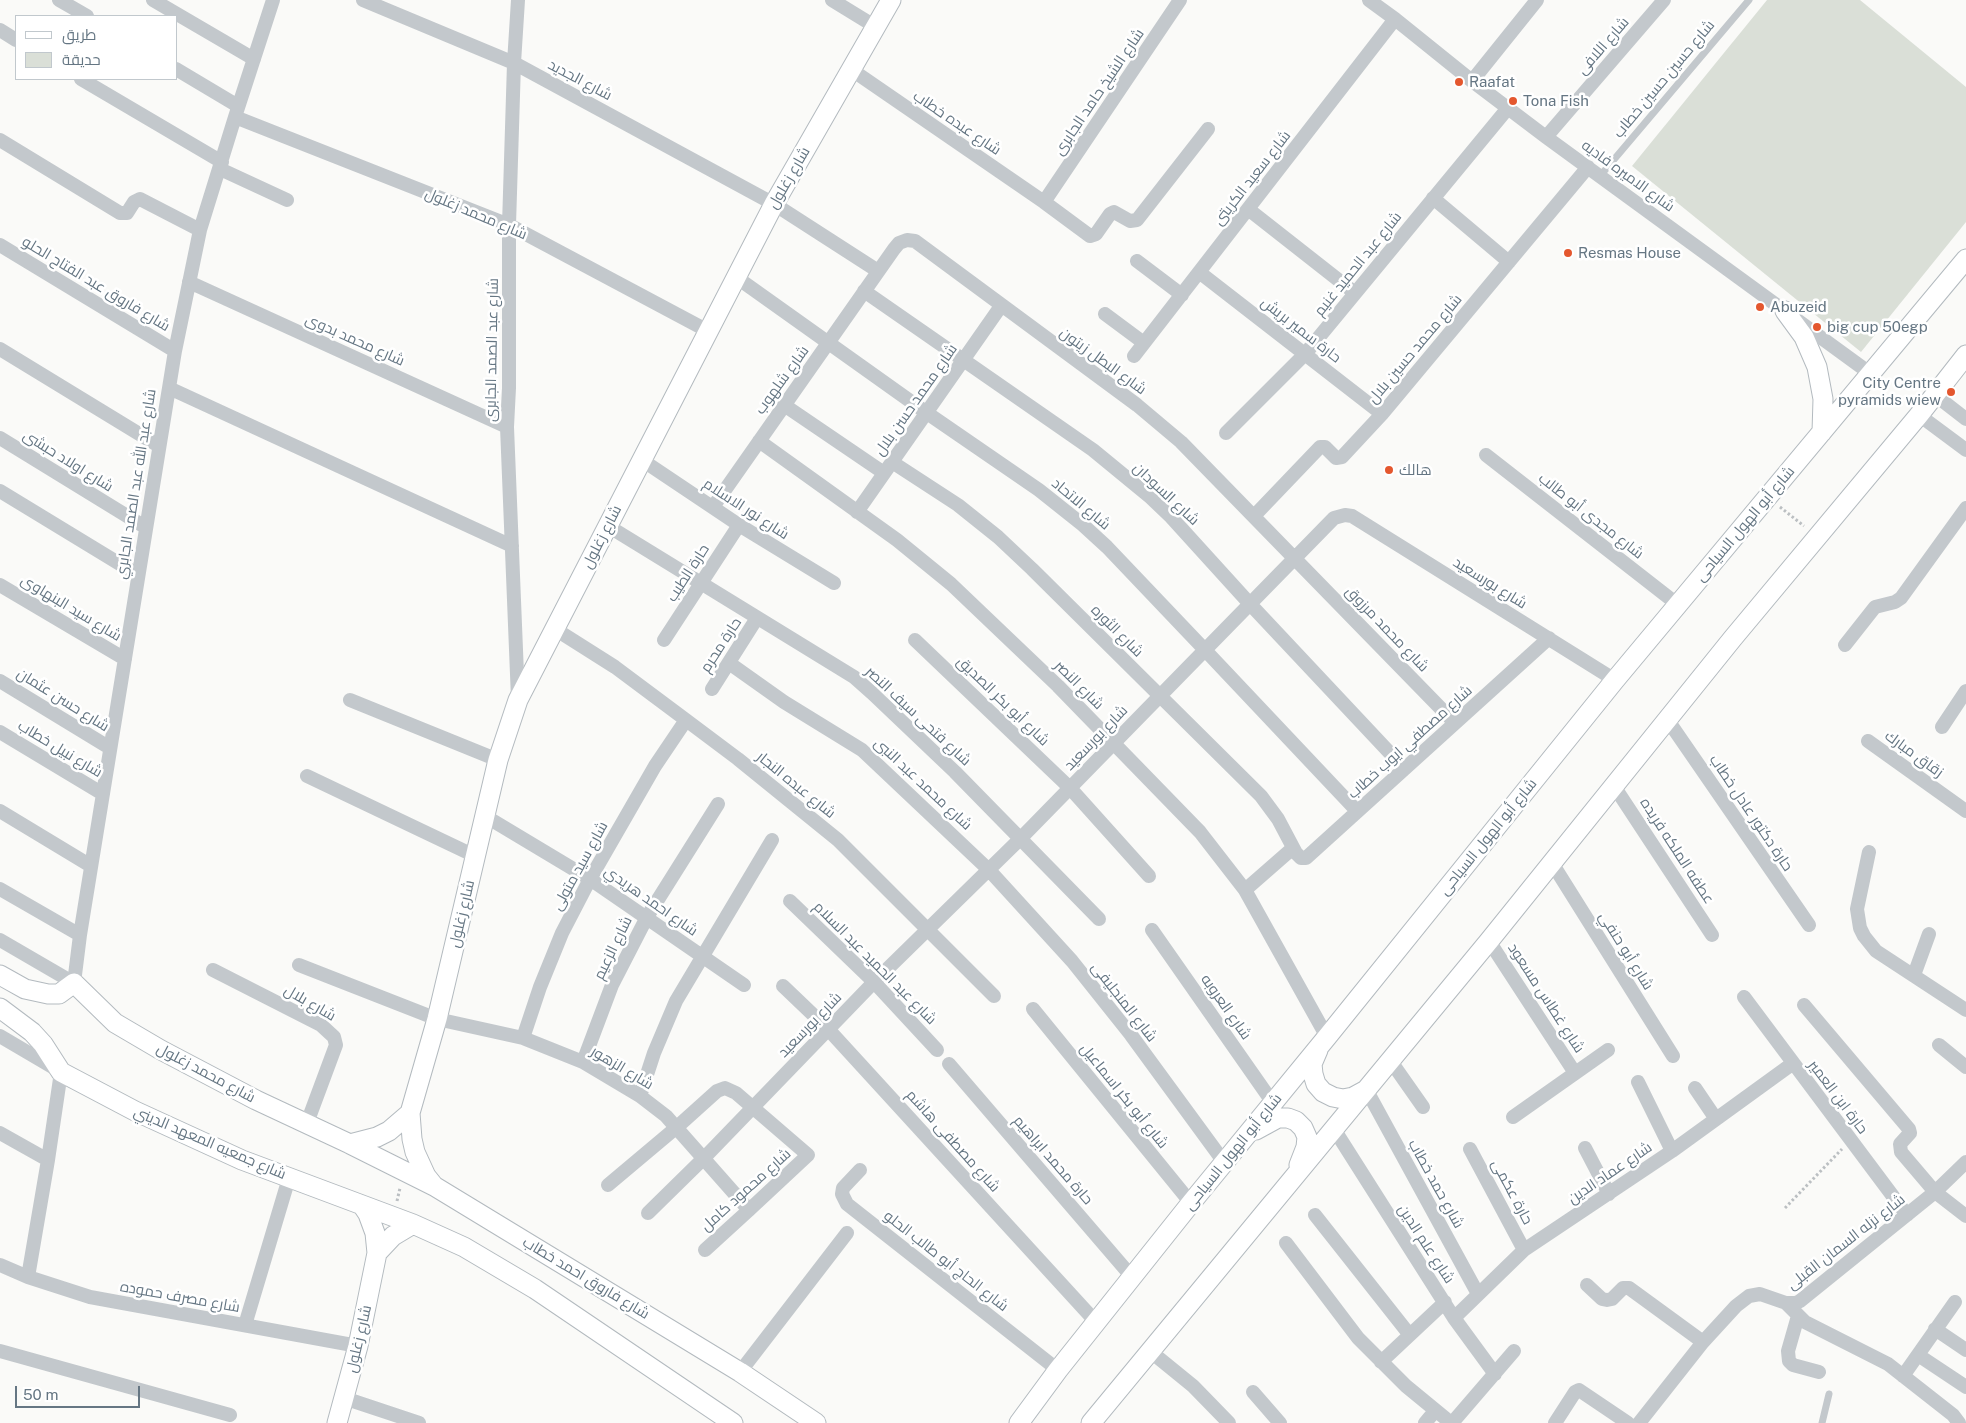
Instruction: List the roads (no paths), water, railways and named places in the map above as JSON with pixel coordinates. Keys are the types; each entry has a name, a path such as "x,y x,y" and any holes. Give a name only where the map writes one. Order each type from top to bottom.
{"main road":[{"name":"شارع زغلول","path":"434,1186 426,1176 415,1152 410,1113 437,1019 498,760 518,700 774,204 891,0"},
{"name":"شارع أبو الهول السياحى","path":"1019,1423 1132,1276 1615,680 1966,259"},
{"path":"1785,311 1804,338 1817,368 1823,399 1822,432"},
{"path":"1091,1423 1489,941 1667,719 1966,356"},
{"path":"0,975 25,989 48,994 59,994 74,983"},
{"name":"شارع محمد زغلول","path":"74,983 115,1023 208,1076 350,1144"},
{"path":"0,1008 32,1032 48,1051 61,1072"},
{"path":"1323,1042 1312,1064 1316,1084 1323,1092 1343,1099 1353,1097 1366,1089"},
{"name":"شارع جمعيه المعهد الديني","path":"61,1072 188,1136 289,1178 362,1205"},
{"path":"350,1144 377,1137 410,1113"},
{"path":"1246,1136 1278,1118 1288,1118 1296,1121 1303,1128 1306,1137 1306,1147 1294,1177"},
{"name":"شارع فاروق احمد خطاب","path":"350,1144 434,1186 740,1372 816,1423"},
{"name":"شارع زغلول","path":"337,1423 358,1346 377,1253 372,1223 362,1205"},
{"path":"362,1205 413,1224 464,1247 512,1274 732,1423"},
{"path":"377,1253 393,1236 413,1224"}],"street":[{"path":"59,0 85,15"},
{"path":"153,0 254,59"},
{"name":"شارع عبد الله عبد الصمد الجابري","path":"74,983 145,527 175,351 200,230 221,166 236,111 273,0"},
{"name":"شارع الجديد","path":"363,0 514,63 774,204 878,271"},
{"name":"شارع عبد الصمد الجابرى","path":"518,0 509,225 509,388 507,427 518,700"},
{"path":"832,0 876,27"},
{"name":"شارع الشيخ حامد الجابرى","path":"1044,202 1180,0"},
{"name":"شارع الاميره فاديه","path":"1369,0 1396,19 1472,81 1546,137 1871,374"},
{"path":"1472,81 1536,0"},
{"name":"شارع اللافى","path":"1546,137 1664,0"},
{"name":"شارع سعيد الكريتى","path":"1134,356 1396,19"},
{"path":"0,30 15,39"},
{"name":"شارع محمد زغلول","path":"178,70 236,111 509,225 708,331"},
{"name":"شارع عبده خطاب","path":"852,70 1044,202 1090,236 1096,234 1112,212 1116,212 1130,221 1137,220 1208,129"},
{"path":"83,80 221,166 287,200"},
{"name":"شارع عبد الحميد غنيم","path":"1226,433 1305,354 1508,108"},
{"path":"0,140 120,213 127,213 134,202 140,199 200,230"},
{"name":"شارع محمد حسين بلال","path":"1254,516 1320,447 1325,447 1335,457 1340,458 1382,414 1588,167"},
{"path":"1433,198 1509,262"},
{"path":"1248,209 1355,293"},
{"name":"شارع البطل زيتون","path":"878,271 899,243 907,240 915,241 1161,425 1181,442 1295,558"},
{"name":"شارع فاروق عبد الفتاح الحلو","path":"0,245 175,351"},
{"path":"1137,261 1182,295"},
{"name":"شارع شلهوب","path":"713,507 878,271"},
{"name":"حارة سمير بريش","path":"1199,272 1382,414"},
{"name":"شارع الاتحاد","path":"736,277 828,344 1039,490 1084,525 1357,811"},
{"name":"شارع محمد بدوى","path":"189,282 507,427"},
{"name":"شارع السودان","path":"864,290 1093,450 1149,496 1171,516 1250,604 1404,768"},
{"name":"شارع محمد حسن بلال","path":"857,512 1001,306"},
{"path":"1105,314 1119,332 1144,343"},
{"path":"0,348 158,446"},
{"path":"168,388 512,546"},
{"path":"1935,395 1966,419"},
{"name":"شارع الثوره","path":"784,405 888,468 958,505 998,536 1261,796 1278,819 1293,848"},
{"path":"1919,415 1966,450"},
{"name":"شارع اولاد حبشى","path":"0,438 145,527"},
{"name":"شارع النصر","path":"758,441 897,540 951,584 1058,686 1200,832 1245,890 1323,1042"},
{"name":"شارع مجدى أبو طالب","path":"1486,455 1677,604"},
{"name":"شارع نور الاسلام","path":"642,460 739,525 834,583"},
{"path":"0,491 138,575"},
{"path":"1845,644 1875,607 1895,602 1901,598 1966,508"},
{"name":"شارع بورسعيد","path":"648,1213 704,1158 874,982 1070,788 1334,518 1345,515 1352,516 1615,680"},
{"name":"حارة الطيب","path":"664,640 739,525"},
{"name":"شارع فتحى سيف النصر","path":"608,526 838,666 872,692 1099,919"},
{"name":"شارع محمد مرزوق","path":"1295,558 1454,723"},
{"name":"شارع سيد البنهاوى","path":"0,585 125,659"},
{"name":"حارة محرم","path":"712,689 757,618"},
{"name":"شارع عبده النجار","path":"555,629 615,667 738,759 838,840 994,996"},
{"name":"شارع مصطفي ايوب خطاب","path":"1293,848 1301,858 1306,858 1549,638"},
{"name":"شارع أبو بكر الصديق","path":"915,640 1070,788 1148,876"},
{"name":"شارع محمد عبد النبى","path":"729,663 784,702 862,750 989,870"},
{"name":"شارع حسن عثمان","path":"0,681 110,748"},
{"path":"1942,727 1966,691"},
{"path":"350,700 498,760"},
{"name":"حارة دكتور عادل خطاب","path":"1667,719 1809,925"},
{"name":"شارع سيد متولى","path":"523,1038 540,987 562,933 590,878 655,766 686,720"},
{"name":"شارع نبيل خطاب","path":"0,732 103,794"},
{"name":"زقاق مبارك","path":"1868,741 1966,812"},
{"path":"307,776 476,856"},
{"name":"عطفه الملكه فريده","path":"1614,786 1712,935"},
{"name":"شارع الزعيم","path":"582,1062 612,985 647,917 718,804"},
{"path":"0,811 91,866"},
{"name":"شارع احمد هريدي","path":"485,816 590,878 744,985"},
{"path":"640,1096 654,1054 676,1002 772,840"},
{"path":"1245,890 1293,848"},
{"path":"1868,852 1857,909 1860,928 1864,936 1876,950 1966,1010"},
{"name":"شارع أبو حنفي","path":"1552,863 1674,1056"},
{"name":"شارع المنجليفى","path":"989,870 1084,976 1131,1035 1224,1162"},
{"path":"0,889 80,935"},
{"name":"شارع عبد الحميد عبد السلام","path":"790,900 874,982 937,1050"},
{"name":"شارع العروبه","path":"1152,930 1273,1103"},
{"path":"1914,975 1929,934"},
{"path":"0,940 74,983"},
{"name":"شارع غطاس مسعود","path":"1489,941 1576,1073"},
{"name":"شارع الزهور","path":"299,965 437,1019 523,1038 582,1062 640,1096 666,1116 749,1210"},
{"name":"شارع بلال","path":"213,970 321,1025 334,1037 336,1045 307,1123"},
{"name":"شارع مصطفى هاشم","path":"783,986 828,1029 1096,1322"},
{"name":"حارة ابن العمير","path":"1744,998 1907,1215"},
{"path":"1804,1005 1909,1129 1910,1134 1900,1144 1901,1152 1935,1192 1966,1216"},
{"name":"شارع أبو بكر اسماعيل","path":"1033,1010 1191,1203"},
{"path":"0,1036 61,1072 28,1276"},
{"path":"1939,1045 1966,1067"},
{"path":"1513,1117 1608,1050"},
{"path":"1390,1060 1423,1107"},
{"name":"حارة محمد ابراهيم","path":"949,1064 1132,1276"},
{"name":"شارع عماد الدين","path":"1454,1318 1524,1250 1609,1194 1792,1064"},
{"path":"1638,1082 1672,1150"},
{"path":"608,1185 717,1091 725,1088 736,1093 753,1107"},
{"path":"1695,1088 1716,1119"},
{"name":"شارع حمد خطاب","path":"1366,1089 1478,1294"},
{"name":"شارع محمود كامل","path":"705,1250 808,1155 753,1107"},
{"name":"شارع علم الدين","path":"1334,1129 1454,1318 1495,1374"},
{"path":"0,1133 48,1160"},
{"path":"1585,1148 1609,1194"},
{"name":"حارة عكمى","path":"1470,1150 1524,1250"},
{"name":"شارع نزله السمان القبلى","path":"1639,1423 1703,1342 1736,1306 1749,1296 1760,1294 1786,1304 1800,1301 1935,1192 1966,1162"},
{"name":"شارع الحاج أبو طالب الحلو","path":"860,1170 843,1188 842,1194 847,1204 1058,1370"},
{"path":"245,1325 289,1178"},
{"path":"1315,1214 1409,1334"},
{"path":"740,1372 847,1233"},
{"path":"1286,1243 1347,1325 1381,1362 1451,1423 1514,1352"},
{"name":"شارع مصرف حموده","path":"0,1265 90,1297 358,1346"},
{"path":"1587,1285 1602,1299 1607,1300 1612,1299 1623,1288 1629,1288 1703,1342"},
{"path":"1381,1362 1444,1302"},
{"path":"1903,1376 1955,1302"},
{"path":"1786,1304 1813,1327 1888,1364 1953,1415 1959,1423"},
{"path":"1798,1316 1788,1351 1790,1361 1793,1365 1819,1372"},
{"path":"1936,1330 1966,1350"},
{"path":"0,1351 230,1415"},
{"path":"1150,1351 1194,1386 1229,1423"},
{"path":"1918,1355 1966,1387"},
{"path":"1556,1423 1575,1392 1579,1390 1628,1423"},
{"path":"1253,1392 1280,1423"},
{"path":"344,1398 419,1423"},
{"path":"1425,1423 1435,1411"}],"lane":[{"name":"شارع حسين حسين خطاب","path":"1600,176 1748,0"},
{"path":"1822,1423 1829,1394"}],"place":[{"name":"Raafat","path":"1459,82"},
{"name":"Tona Fish","path":"1513,101"},
{"name":"Resmas House","path":"1568,253"},
{"name":"Abuzeid","path":"1760,307"},
{"name":"big cup 50egp","path":"1817,327"},
{"name":"City Centre pyramids wiew","path":"1951,392"},
{"name":"هالك","path":"1389,470"}]}
